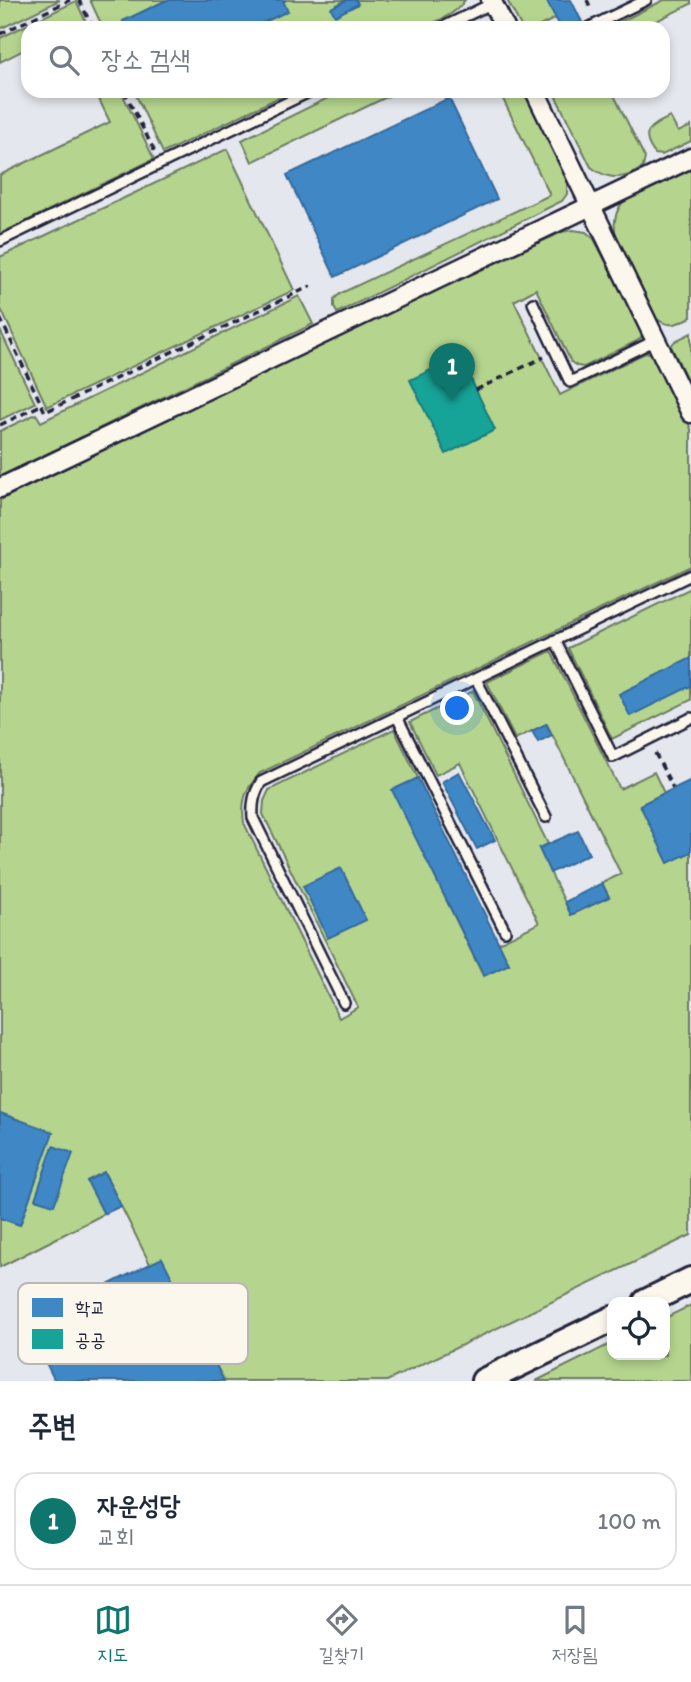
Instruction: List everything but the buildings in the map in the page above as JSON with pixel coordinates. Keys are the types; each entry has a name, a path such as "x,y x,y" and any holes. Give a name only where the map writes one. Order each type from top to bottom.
{"street":[{"path":"492,2 502,21"},
{"path":"538,98 691,413"},
{"path":"0,488 691,158"},
{"path":"656,1297 691,1280"},
{"path":"484,1381 607,1321"}],"lane":[{"path":"602,21 646,0"},
{"path":"455,21 492,2"},
{"path":"0,241 297,98"},
{"path":"533,303 570,382 656,340"},
{"path":"344,1003 253,818 252,805 261,782 691,575"},
{"path":"555,640 613,757 691,718"},
{"path":"476,678 546,817"},
{"path":"397,717 505,931"}],"path":[{"path":"27,21 70,0"},
{"path":"79,0 90,21"},
{"path":"0,34 21,24"},
{"path":"128,98 161,164"},
{"path":"0,318 45,412 311,286"},
{"path":"476,390 555,352"},
{"path":"0,425 41,405"},
{"path":"649,740 673,789"}],"green space":[{"path":"0,0 60,0 0,29"},
{"path":"90,0 167,0 123,21 100,21"},
{"path":"286,0 347,0 332,8 335,15 357,5 356,0 465,0 439,21 260,21"},
{"path":"507,0 546,0 556,18 550,21 518,21"},
{"path":"664,0 691,0 691,4 656,21 622,21"},
{"path":"76,1 86,21 35,21"},
{"path":"21,28 21,52 0,62 0,38"},
{"path":"98,98 124,98 154,159 0,234 0,175 110,122"},
{"path":"137,98 277,98 163,153"},
{"path":"328,98 385,98 252,162 242,140"},
{"path":"502,98 528,98 567,179 567,194 562,201 337,313 334,299 341,293 550,195"},
{"path":"556,98 615,98 645,158 643,167 617,177 604,175 591,167"},
{"path":"670,117 678,132 691,126 691,141 662,155 655,154 647,135 657,123"},
{"path":"227,149 294,290 47,407 0,307 0,257"},
{"path":"691,166 691,317 670,324 657,319 616,236 615,219 621,204 629,195"},
{"path":"562,232 586,232 594,239 642,331 641,338 584,367 577,366 571,362 536,289 514,301 560,395 643,354 651,352 657,357 691,429 691,566 260,773 245,796 244,823 339,1018 358,1007 263,814 264,801 269,790 394,729 418,778 393,790 483,976 509,964 499,943 539,923 460,763 436,775 410,722 473,691 548,844 539,849 571,915 609,897 602,883 621,874 547,724 515,739 487,682 551,651 620,789 654,772 664,793 640,805 668,862 691,852 691,1235 387,1381 224,1381 215,1364 248,1364 248,1283 174,1283 162,1259 150,1264 104,1172 87,1181 104,1214 0,1267 0,1218 20,1225 52,1132 0,1113 0,500 266,370"},
{"path":"299,296 313,324 0,477 0,431 36,414 41,422"},
{"path":"0,330 35,403 0,420"},
{"path":"691,333 691,388 671,346"},
{"path":"691,588 691,700 612,739 568,648"},
{"path":"691,1305 691,1381 536,1381 607,1346 607,1360 670,1360 670,1316"}],"place":[{"name":"자운성당","path":"452,401"}]}
